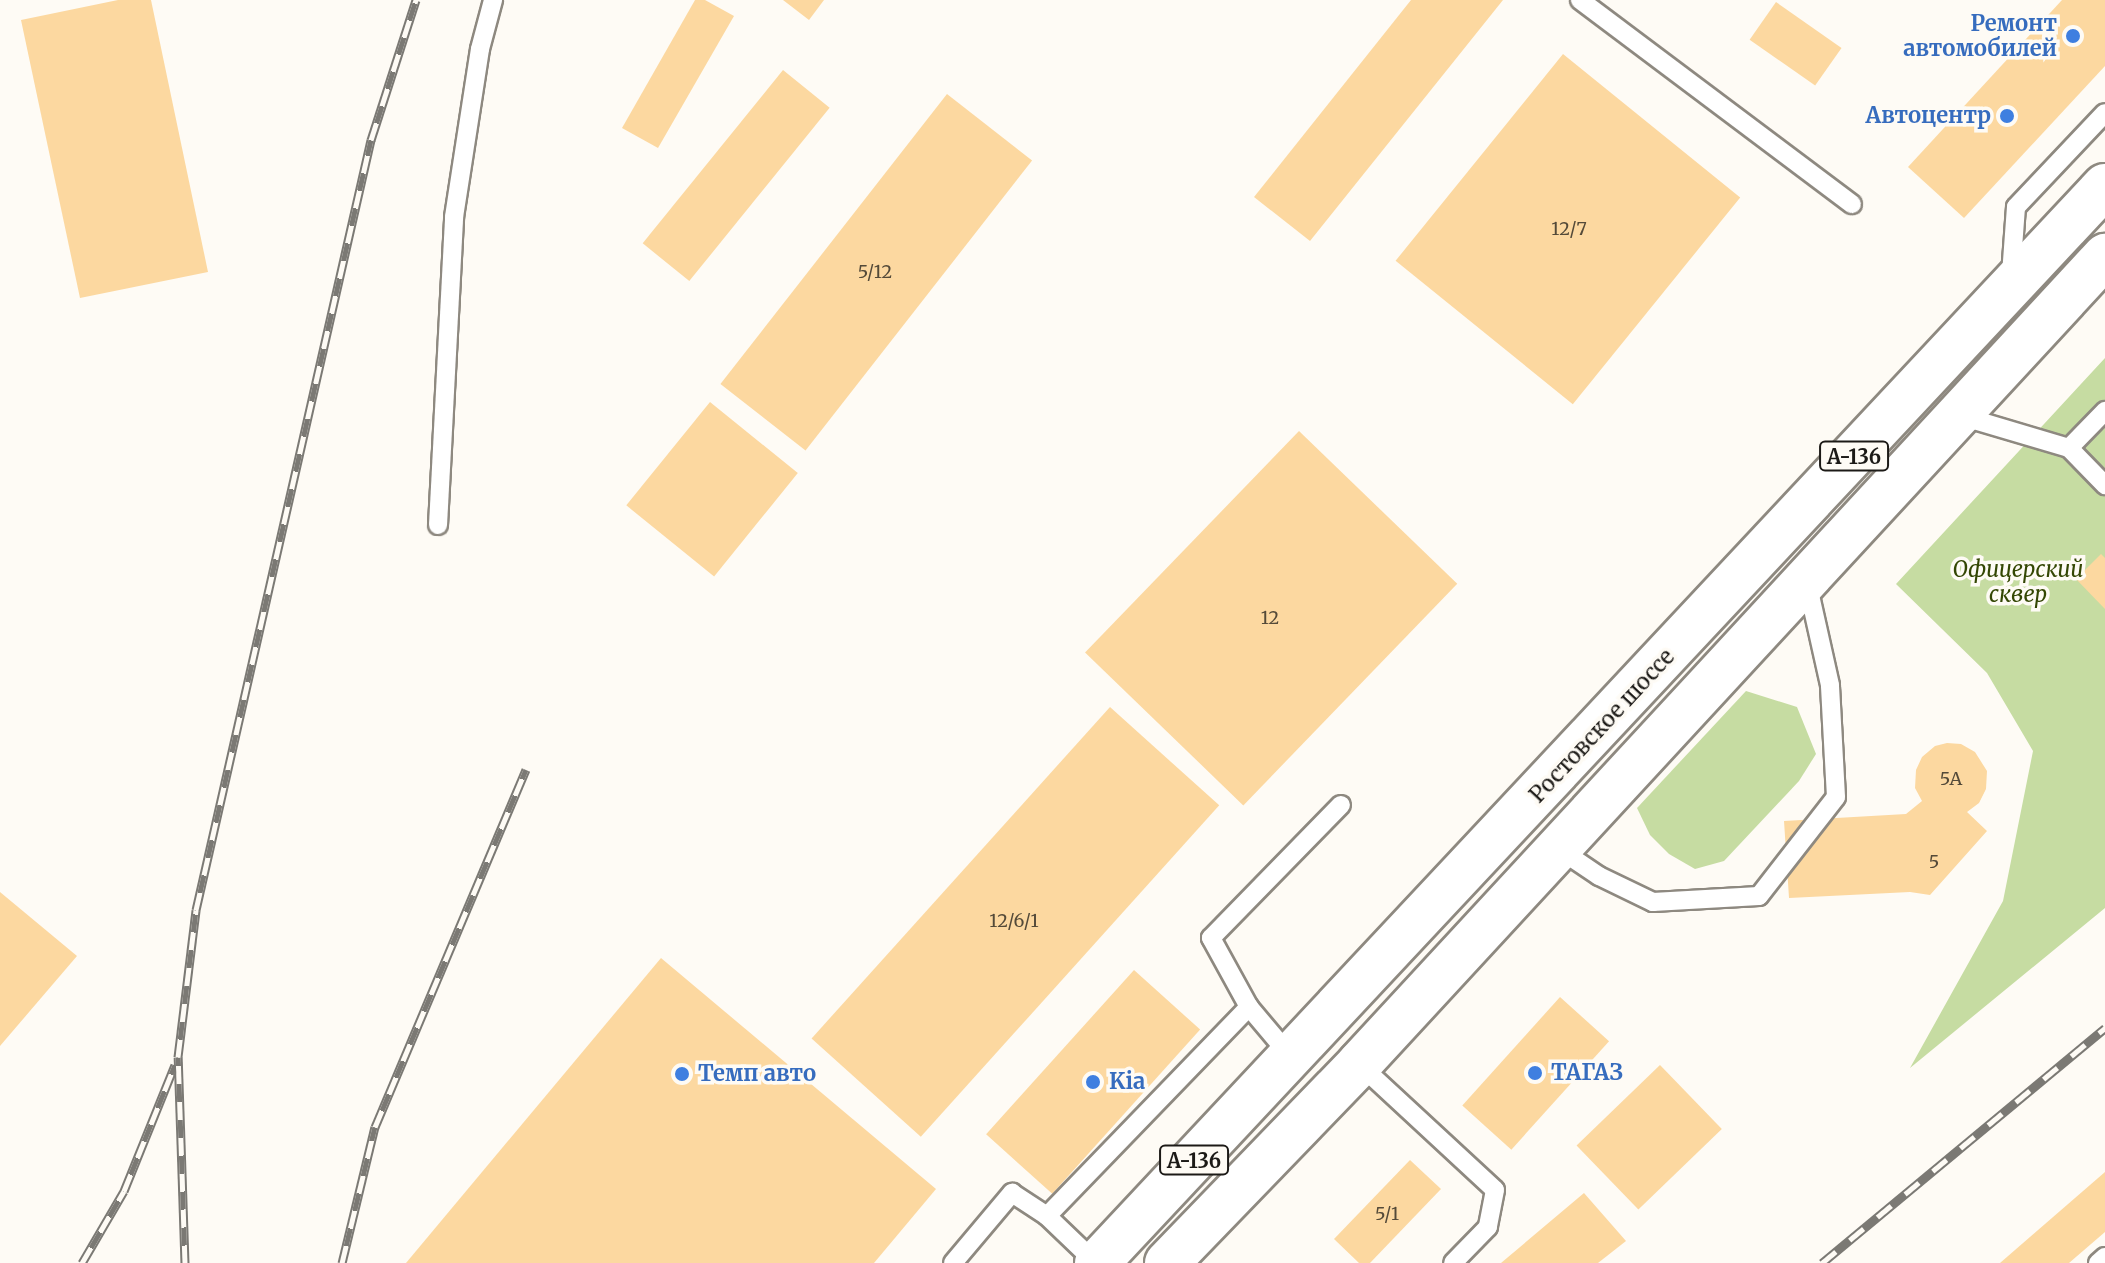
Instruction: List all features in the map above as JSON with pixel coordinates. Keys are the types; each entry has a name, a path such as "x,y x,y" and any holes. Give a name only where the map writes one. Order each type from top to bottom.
{"main road":[{"name":"Ростовское шоссе","path":"1097,1263 2105,186"},
{"name":"А-136","path":"1167,1263 1359,1064 2105,256"}],"lane":[{"path":"438,525 454,217 480,49 493,0"},
{"path":"1580,0 1852,204"},
{"path":"2010,289 2016,207 2105,113"},
{"path":"2069,448 2105,411"},
{"path":"1958,415 2069,448 2105,485"},
{"path":"1557,847 1599,876 1653,902 1759,896 1836,797 1830,685 1806,580"},
{"path":"1292,1058 1249,1007 1211,938 1341,805"},
{"path":"1047,1216 1249,1007"},
{"path":"1359,1064 1495,1190 1488,1227 1453,1263"},
{"path":"953,1263 1012,1193 1047,1216 1097,1263"},
{"path":"2098,1263 2105,1257"}],"green space":[{"name":"Офицерский сквер","path":"2105,358 2105,908 1910,1068 2003,901 2033,751 1987,673 1896,584"},
{"path":"1746,691 1797,707 1816,754 1799,781 1724,861 1695,869 1669,854 1650,835 1637,808"}],"building":[{"path":"118,0 151,0 208,272 80,298 21,20"},
{"path":"695,0 705,0 734,16 658,148 622,128"},
{"path":"783,0 824,0 809,20"},
{"path":"1411,0 1503,0 1310,241 1254,197"},
{"name":"Автоцентр","path":"2062,0 2105,0 2105,66 1964,218 1908,167"},
{"path":"1776,2 1842,48 1815,86 1750,40"},
{"path":"1563,54 1740,197 1573,404 1396,261"},
{"path":"783,70 830,108 689,281 643,243"},
{"path":"947,94 1032,160 806,450 720,384"},
{"path":"710,402 798,473 714,576 626,505"},
{"path":"1299,431 1457,584 1243,805 1085,653"},
{"path":"2101,554 2105,558 2105,609 2076,579"},
{"path":"1110,707 1219,805 921,1137 812,1038"},
{"path":"1961,744 1975,752 1987,771 1986,789 1979,803 1967,812 1987,831 1930,895 1910,892 1789,898 1784,821 1906,814 1922,801 1915,788 1916,770 1922,757 1935,746"},
{"path":"0,892 77,956 0,1046"},
{"name":"Темп авто","path":"661,958 936,1189 874,1263 406,1263"},
{"name":"Kia","path":"1134,970 1200,1030 1052,1194 986,1134"},
{"name":"ТАГАЗ","path":"1560,997 1609,1041 1511,1150 1462,1105"},
{"path":"1660,1065 1722,1129 1638,1210 1577,1146"},
{"path":"1410,1160 1441,1189 1370,1263 1359,1263 1334,1239"},
{"path":"2105,1172 2105,1232 2069,1263 2000,1263"},
{"path":"1584,1193 1626,1241 1598,1263 1501,1263"}],"railway":[{"path":"185,1263 178,1057 196,910 371,140 416,0"},
{"path":"342,1263 375,1127 526,770"},
{"path":"1822,1263 2105,1028"},
{"path":"82,1263 124,1191 175,1065"}],"place":[{"name":"Ремонт автомобилей","path":"2073,36"},
{"name":"Автоцентр","path":"2007,116"},
{"name":"ТАГАЗ","path":"1535,1073"},
{"name":"Темп авто","path":"682,1074"},
{"name":"Kia","path":"1093,1082"}]}
